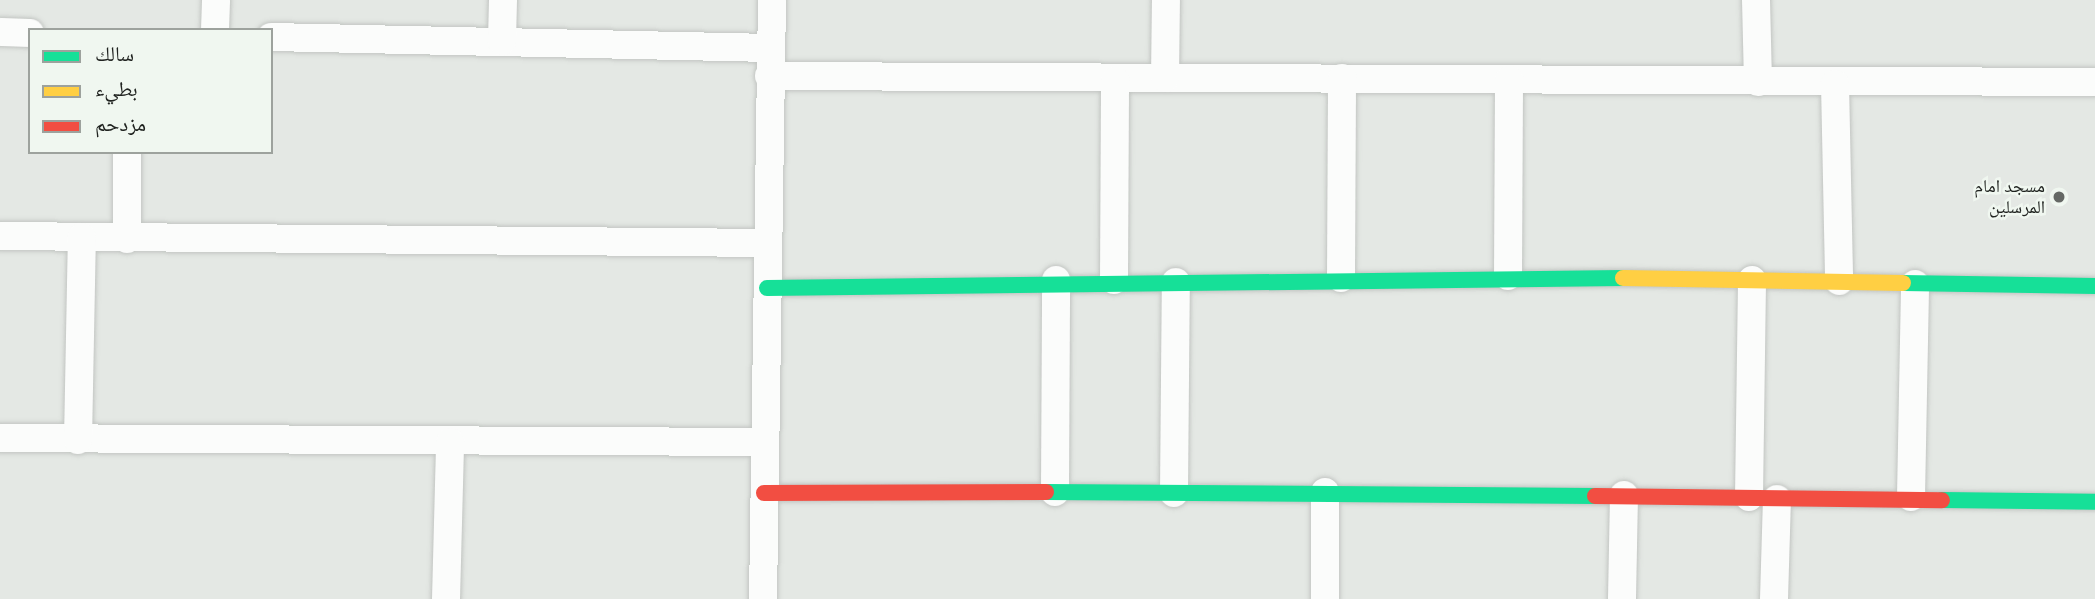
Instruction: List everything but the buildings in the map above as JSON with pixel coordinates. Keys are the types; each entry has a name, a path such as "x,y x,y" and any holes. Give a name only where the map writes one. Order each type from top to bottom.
{"street":[{"path":"215,28 216,0"},
{"path":"502,41 503,0"},
{"path":"763,599 772,0"},
{"path":"1165,78 1166,0"},
{"path":"1756,0 1758,82"},
{"path":"0,33 28,33"},
{"path":"273,37 771,48"},
{"path":"769,76 1115,81 1165,78 1342,78 1835,84 2095,82"},
{"path":"1341,278 1342,78"},
{"path":"1508,276 1509,80"},
{"path":"1114,280 1115,81"},
{"path":"1835,84 1839,281"},
{"path":"127,154 127,239"},
{"path":"0,236 767,243"},
{"path":"78,440 82,237"},
{"path":"767,288 1056,280 1176,282 1508,276 2095,286"},
{"path":"1055,492 1056,280"},
{"path":"1749,497 1752,280"},
{"path":"1174,493 1176,282"},
{"path":"1911,497 1914,284"},
{"path":"0,438 765,442"},
{"path":"446,599 450,442"},
{"path":"764,493 1325,492 1777,499 1911,497 2095,502"},
{"path":"1325,492 1325,599"},
{"path":"1622,599 1624,495"},
{"path":"1774,599 1777,499"}],"traffic: fast":[{"path":"767,288 1623,278"},
{"path":"1903,283 2095,286"},
{"path":"1046,492 1595,496"},
{"path":"1942,500 2095,502"}],"traffic: slow":[{"path":"1623,278 1903,283"}],"traffic: jam":[{"path":"764,493 1046,492"},
{"path":"1595,496 1942,500"}],"place":[{"name":"مسجد امام المرسلين","path":"2059,197"}]}
